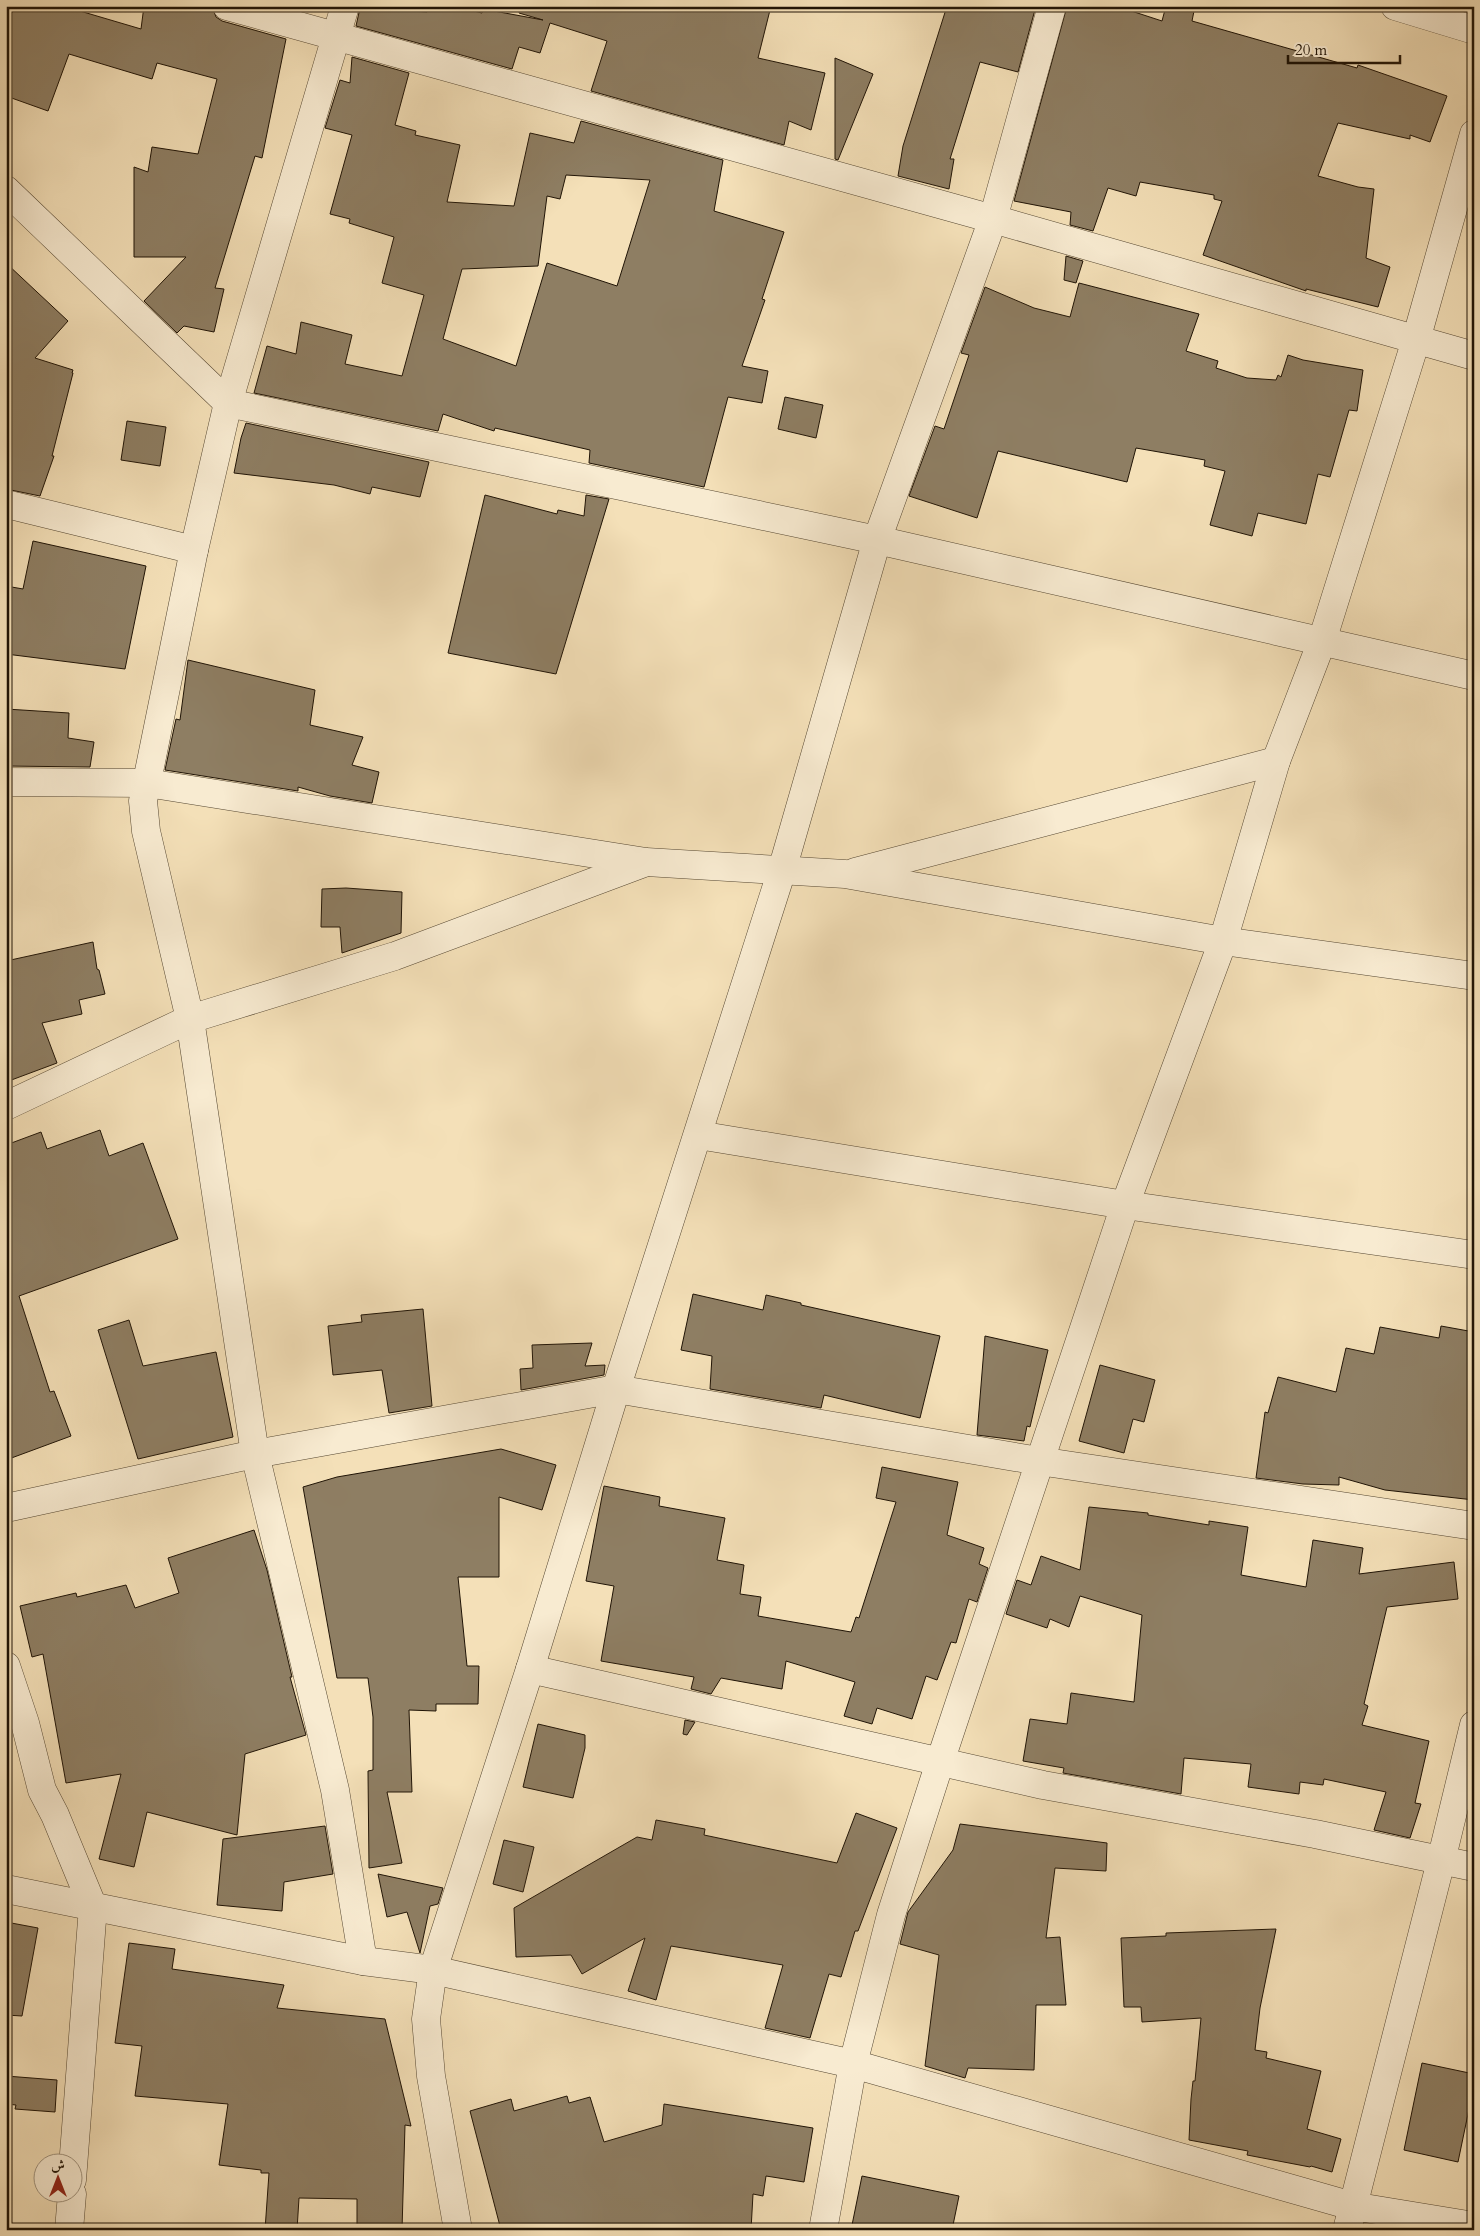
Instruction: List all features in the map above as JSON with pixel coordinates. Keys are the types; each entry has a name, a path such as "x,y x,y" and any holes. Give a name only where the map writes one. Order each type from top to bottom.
{"street":[{"path":"227,6 993,218 1474,356"},
{"path":"345,6 228,403 194,550 148,784 143,801 146,831 190,1019 255,1454 336,1790 364,1961"},
{"path":"458,2230 431,2076 426,2018 433,1970 530,1670 616,1389 782,870 877,540 993,218 1052,6"},
{"path":"1395,6 1474,30"},
{"path":"823,2230 853,2064 891,1915 1039,1461 1125,1205 1223,941 1276,761 1322,641 1416,340 1474,134"},
{"path":"6,190 228,403 877,540 1474,676"},
{"path":"6,504 194,550"},
{"path":"846,874 1276,761"},
{"path":"6,782 148,784 646,862 846,874 1223,941 1474,976"},
{"path":"6,1106 190,1019 395,956 646,862"},
{"path":"698,1135 1125,1205 1474,1255"},
{"path":"6,1508 255,1454 616,1389 1039,1461 1474,1526"},
{"path":"6,1666 42,1790 55,1815 93,1907 74,2154"},
{"path":"530,1670 1043,1785 1315,1834 1474,1867"},
{"path":"1349,2218 1474,1725"},
{"path":"6,1889 364,1961 433,1970 853,2064 1349,2218 1474,2226"},
{"path":"69,2230 71,2204"}],"building":[{"path":"6,6 63,6 141,29 144,6 212,6 216,17 222,21 286,39 262,158 255,156 215,288 224,289 214,332 184,326 177,333 144,301 186,257 134,257 134,167 148,172 152,147 198,154 217,79 157,63 152,79 69,54 48,111 6,96"},
{"path":"428,6 453,6 482,13 483,9 543,20 519,13 520,6 771,6 758,58 825,73 811,130 789,121 784,145 591,91 607,41 550,23 540,53 519,47 512,69 356,26 360,8 427,12"},
{"path":"947,6 1036,6 1018,72 980,62 950,159 954,159 949,189 898,176 903,146"},
{"path":"1067,6 1116,6 1162,21 1166,6 1195,6 1192,21 1357,68 1358,65 1447,96 1430,142 1410,135 1410,139 1338,123 1318,176 1358,187 1374,189 1366,258 1390,267 1378,307 1306,289 1306,291 1203,255 1222,201 1214,199 1214,195 1140,182 1136,196 1108,188 1093,231 1070,225 1071,212 1014,201"},
{"path":"352,57 409,73 395,125 416,131 415,135 460,145 447,202 514,206 530,133 574,143 581,121 723,160 714,211 784,232 762,299 765,300 742,366 768,371 762,403 728,397 704,487 589,463 590,450 495,428 494,431 443,414 438,431 254,393 267,346 296,354 301,322 352,335 345,364 402,376 424,295 382,283 394,237 349,223 350,219 330,214 352,135 325,128 340,80 350,83","holes":["566,175 650,180 617,286 547,263 516,366 443,339 462,269 538,266 547,196 560,199"]},
{"path":"835,58 873,74 838,160 835,159"},
{"path":"1066,256 1083,261 1076,283 1064,280"},
{"path":"6,263 68,321 35,358 73,370 52,456 54,456 40,496 6,489"},
{"path":"1079,283 1199,314 1186,351 1218,361 1216,368 1247,378 1276,380 1278,375 1281,377 1288,355 1303,360 1363,370 1357,411 1349,410 1330,477 1318,474 1306,524 1258,513 1252,536 1210,525 1225,471 1204,466 1205,460 1136,448 1127,482 998,451 977,518 909,496 935,426 944,429 969,355 961,353 985,287 1034,308 1070,317"},
{"path":"785,397 823,405 816,438 778,429"},
{"path":"127,421 166,427 160,466 121,460"},
{"path":"246,423 429,462 420,497 372,487 370,494 334,485 234,473"},
{"path":"485,495 557,514 558,510 584,516 586,495 609,499 556,674 448,653"},
{"path":"33,541 146,566 125,669 6,654 6,586 23,589"},
{"path":"188,660 315,690 310,725 363,737 352,765 379,772 372,803 330,796 298,787 298,791 165,770 176,719 180,720"},
{"path":"6,709 69,713 68,738 94,742 90,767 6,766"},
{"path":"346,888 402,892 401,933 342,953 340,927 321,927 322,889"},
{"path":"93,942 97,969 99,970 105,994 79,1000 82,1014 42,1023 57,1063 6,1082 6,961"},
{"path":"100,1130 109,1156 143,1143 178,1239 19,1296 50,1392 54,1391 71,1436 6,1460 6,1145 41,1132 47,1149"},
{"path":"693,1294 763,1310 766,1295 801,1303 801,1305 940,1336 920,1418 824,1395 821,1408 710,1389 712,1356 681,1350"},
{"path":"423,1309 432,1406 389,1413 382,1370 333,1375 328,1326 362,1322 361,1315"},
{"path":"129,1320 143,1366 216,1352 233,1437 138,1459 98,1330"},
{"path":"1441,1326 1474,1332 1474,1500 1385,1490 1339,1477 1339,1485 1303,1484 1256,1478 1265,1412 1268,1413 1278,1377 1336,1392 1346,1348 1374,1354 1380,1327 1439,1338"},
{"path":"985,1336 1048,1350 1030,1427 1027,1426 1024,1441 977,1435"},
{"path":"592,1343 585,1366 605,1365 604,1375 521,1390 520,1369 533,1368 532,1345"},
{"path":"1100,1365 1155,1380 1144,1422 1133,1419 1124,1453 1079,1441"},
{"path":"501,1449 556,1465 542,1510 499,1497 499,1577 458,1577 467,1666 479,1666 478,1704 436,1704 436,1711 409,1710 412,1792 387,1792 402,1863 369,1868 368,1771 373,1770 373,1717 368,1678 337,1678 303,1487 337,1477"},
{"path":"882,1467 958,1482 947,1535 984,1548 979,1564 988,1568 977,1602 969,1599 956,1643 951,1642 937,1680 926,1676 912,1719 877,1708 872,1724 844,1716 855,1682 786,1661 782,1689 721,1678 711,1694 691,1689 694,1677 601,1661 614,1586 586,1581 604,1486 660,1497 659,1506 725,1518 717,1560 744,1565 740,1594 761,1597 758,1616 851,1632 856,1617 859,1618 896,1502 876,1498"},
{"path":"1089,1507 1148,1513 1148,1515 1209,1525 1209,1521 1248,1527 1241,1575 1306,1587 1313,1540 1363,1548 1359,1574 1454,1562 1458,1599 1387,1607 1364,1704 1368,1706 1362,1725 1429,1741 1415,1803 1421,1804 1410,1838 1374,1830 1386,1792 1324,1779 1323,1785 1300,1782 1299,1794 1248,1787 1251,1764 1184,1758 1181,1794 1063,1773 1064,1768 1023,1761 1030,1719 1067,1724 1071,1693 1134,1702 1142,1615 1080,1596 1069,1627 1050,1619 1047,1628 1006,1614 1017,1580 1031,1585 1041,1556 1080,1570"},
{"path":"254,1530 267,1570 292,1677 290,1677 306,1735 245,1754 237,1835 147,1812 134,1867 99,1859 121,1774 66,1783 43,1654 32,1657 20,1606 76,1593 77,1597 126,1585 135,1608 179,1593 168,1558"},
{"path":"685,1720 695,1722 687,1735 683,1734"},
{"path":"538,1724 585,1735 585,1748 573,1798 523,1787"},
{"path":"856,1813 897,1828 858,1931 855,1931 841,1977 829,1974 810,2038 765,2028 783,1965 671,1946 656,2000 628,1991 645,1938 582,1974 571,1955 516,1957 514,1908 637,1837 652,1840 656,1820 705,1829 704,1835 837,1863"},
{"path":"960,1824 1107,1843 1106,1871 1055,1868 1046,1938 1060,1937 1066,2005 1036,2005 1034,2070 968,2068 965,2078 925,2066 939,1955 900,1944 908,1912 953,1850"},
{"path":"325,1826 333,1874 284,1882 282,1911 217,1905 223,1839"},
{"path":"504,1840 534,1847 523,1892 493,1884"},
{"path":"378,1874 443,1888 438,1904 430,1906 420,1953 407,1912 387,1917"},
{"path":"6,1922 38,1928 22,2016 6,2015"},
{"path":"1276,1929 1260,2008 1255,2050 1267,2052 1266,2058 1321,2071 1307,2129 1341,2139 1332,2172 1311,2166 1247,2155 1248,2151 1189,2140 1191,2099 1193,2081 1195,2081 1201,2018 1142,2022 1141,2007 1124,2007 1121,1938 1166,1936 1166,1933"},
{"path":"129,1943 175,1949 172,1969 284,1985 277,2008 385,2019 411,2126 405,2125 402,2230 357,2230 357,2199 299,2198 297,2230 265,2230 269,2173 261,2173 261,2170 219,2165 228,2104 135,2096 142,2046 115,2043"},
{"path":"1422,2063 1474,2074 1474,2085 1458,2162 1404,2150"},
{"path":"6,2076 57,2080 55,2112 15,2109 16,2105 6,2104"},
{"path":"567,2096 569,2103 590,2097 604,2142 662,2125 664,2104 813,2128 804,2182 766,2176 763,2196 753,2194 751,2230 501,2230 470,2111 511,2099 514,2111"},
{"path":"862,2176 959,2196 952,2230 851,2230"}]}
